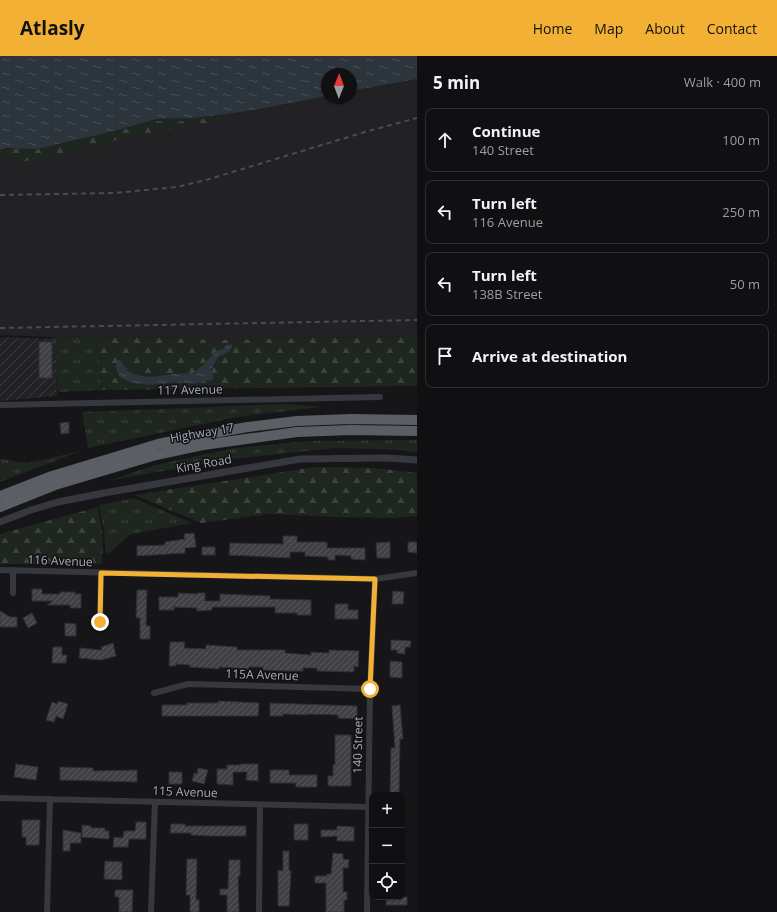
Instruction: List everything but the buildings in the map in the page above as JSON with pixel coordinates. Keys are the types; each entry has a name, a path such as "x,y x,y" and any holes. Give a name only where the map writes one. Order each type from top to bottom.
{"highway":[{"name":"Highway 17","path":"0,496 74,469 158,444 202,435 298,421 351,419 417,420"},
{"name":"Highway 17","path":"0,506 55,485 156,455 203,445 298,432 351,430 417,431"}],"street":[{"name":"117 Avenue","path":"0,405 380,398"},
{"name":"King Road","path":"0,522 31,510 58,502 300,459 386,458 417,460"},
{"name":"116 Avenue","path":"0,570 375,579 417,573"},
{"name":"116 Avenue","path":"13,570 13,593"},
{"path":"100,622 101,573"},
{"name":"140 Street","path":"367,912 370,689 375,579"},
{"name":"115A Avenue","path":"154,693 188,684 370,689"},
{"name":"115 Avenue","path":"0,798 368,807"},
{"path":"46,912 50,799"},
{"path":"151,912 155,802"},
{"path":"259,912 260,805"}],"shaded area":[{"path":"417,79 417,336 219,340 0,335 0,150 118,130 157,119 194,118 249,111 321,97 321,104 357,104 357,90"},
{"path":"0,337 55,339 57,396 0,401"}],"green space":[{"path":"222,117 222,121 173,128 128,137 38,159 19,162 9,157 0,158 0,151 16,149 30,151 70,144 155,121 175,122"},
{"path":"96,336 102,390 58,392 52,337"},
{"path":"96,336 219,340 417,336 417,386 102,390","holes":["223,349 229,352 218,357 211,370 214,378 194,384 179,382 152,385 115,366 123,363 127,370 133,374 144,377 190,373 199,369 215,353"]},
{"path":"286,404 322,407 237,417 88,448 82,412"},
{"path":"417,440 417,452 403,450 335,448 232,459 111,480 155,465 235,448 308,441"},
{"path":"81,451 0,482 0,459 28,463"},
{"path":"315,467 374,468 417,473 417,516 393,518 270,514 201,523 134,495"},
{"path":"134,498 192,523 131,534 106,555 104,531 99,505"},
{"path":"98,507 103,537 102,564 0,564 0,534"}],"water":[{"path":"0,56 417,56 417,79 357,90 357,68 321,68 321,97 249,111 194,118 157,119 118,130 37,149 7,148 0,150"},
{"path":"233,344 229,352 218,357 211,370 214,378 212,380 194,384 179,382 152,385 132,383 120,377 115,366 119,360 123,363 127,371 137,375 149,377 193,373 216,351 223,349 226,345"}],"railway":[{"path":"0,195 115,193 177,187 206,180 365,132 417,118"},
{"path":"0,328 417,320"}],"route":[{"path":"100,622 101,573 375,579 370,689"}]}
